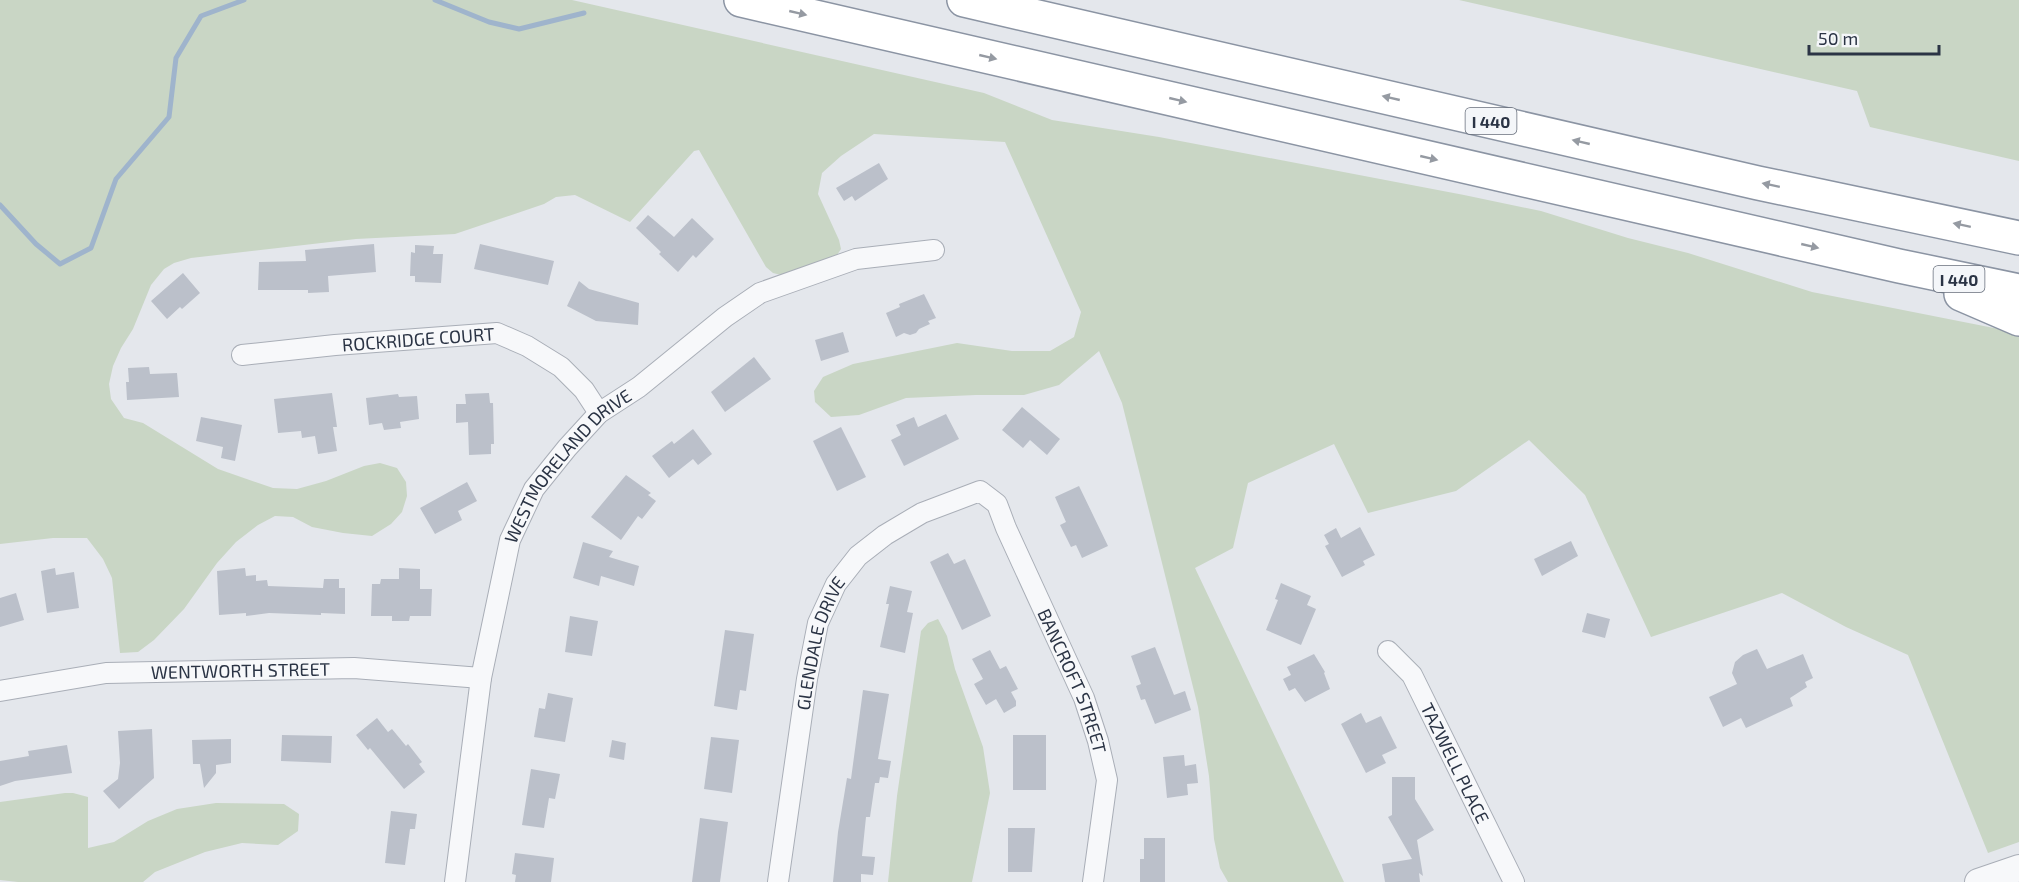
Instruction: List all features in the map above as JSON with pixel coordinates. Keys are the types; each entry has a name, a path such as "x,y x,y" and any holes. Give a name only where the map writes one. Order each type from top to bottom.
{"highway":[{"name":"I 440","path":"741,0 1899,266 2019,291"},
{"name":"I 440","path":"964,0 1758,183 2019,238"},
{"path":"1899,266 2019,319"}],"street":[{"name":"WESTMORELAND DRIVE","path":"455,882 481,678 510,540 534,489 599,413 639,387 725,317 760,293 856,259 934,250"},
{"name":"ROCKRIDGE COURT","path":"242,355 335,345 497,333 527,346 561,368 584,390 599,413"},
{"name":"GLENDALE DRIVE","path":"778,882 807,679 818,623 836,585 858,556 885,535 922,513 980,491 984,495"},
{"name":"BANCROFT STREET","path":"984,495 997,504 1020,560 1084,698 1098,741 1107,780 1093,882"},
{"name":"TAZWELL PLACE","path":"1389,651 1412,675 1514,882"},
{"name":"WENTWORTH STREET","path":"0,691 106,673 354,668 481,678"},
{"path":"1978,882 2019,868"}],"green space":[{"path":"0,0 572,0 984,93 1052,120 1159,137 1541,211 1628,238 1688,253 1812,292 2004,330 2019,337 2019,842 1988,853 1908,655 1846,627 1782,593 1651,637 1585,495 1529,440 1456,491 1368,513 1334,444 1248,483 1233,548 1195,568 1344,882 1228,882 1220,868 1214,839 1209,776 1198,707 1122,403 1099,351 1059,385 1024,395 906,398 859,415 831,417 815,402 814,391 823,377 853,364 957,343 1012,351 1050,351 1074,337 1081,312 1005,142 874,134 841,156 822,173 818,194 841,249 837,255 781,275 773,273 766,267 699,150 694,151 630,222 575,195 556,197 544,204 455,234 356,239 191,258 174,263 164,269 151,285 133,329 113,366 109,384 111,399 124,418 143,423 218,469 273,488 297,489 326,481 364,466 380,463 397,468 406,482 407,496 402,512 391,524 372,536 312,527 293,517 275,516 258,525 236,542 217,563 184,609 154,640 138,652 120,653 112,578 103,559 87,538 53,538 0,544"},
{"path":"1459,0 2019,0 2019,161 1870,127 1857,91"},
{"path":"938,619 947,636 955,669 983,747 990,793 972,882 888,882 897,796 921,631 928,623"},
{"path":"65,793 88,797 88,848 114,842 148,821 177,809 216,803 284,804 299,814 298,831 278,845 242,843 205,852 155,872 143,882 0,880 0,802"}],"building":[{"path":"879,163 888,179 855,201 852,196 844,201 836,188"},
{"path":"648,215 674,237 692,218 714,239 696,258 693,255 678,272 636,228"},
{"path":"374,244 376,272 328,276 329,292 258,290 259,262 306,261 305,250"},
{"path":"480,244 554,261 548,285 474,269"},
{"path":"415,245 434,246 433,254 443,254 441,283 415,282 415,276 410,276 411,252 415,253"},
{"path":"183,273 200,293 167,319 151,301"},
{"path":"579,281 589,289 639,303 638,325 596,321 567,306"},
{"path":"924,294 936,318 928,321 930,324 916,333 910,335 904,333 896,337 886,313 900,307 899,304"},
{"path":"843,332 849,352 821,361 815,340"},
{"path":"754,357 771,379 725,412 711,392"},
{"path":"149,367 150,374 177,373 179,397 127,400 128,368"},
{"path":"332,393 337,427 333,427 337,451 318,454 315,436 302,438 301,431 278,433 274,399"},
{"path":"489,393 490,403 493,403 494,444 491,444 491,454 469,455 468,422 456,423 456,404 466,404 465,394"},
{"path":"398,394 399,397 417,396 419,419 400,422 401,428 384,430 382,423 369,425 366,398"},
{"path":"1022,407 1060,439 1047,455 1030,440 1023,448 1002,430"},
{"path":"946,414 959,439 904,466 891,440 901,435 896,425 914,417 918,427"},
{"path":"201,417 242,425 235,461 221,458 223,447 196,441"},
{"path":"841,427 866,477 837,491 813,441"},
{"path":"693,429 712,454 698,465 693,459 669,478 652,456 672,441 674,444"},
{"path":"626,475 651,493 648,495 656,501 642,519 638,516 621,540 591,517"},
{"path":"467,482 477,501 458,511 462,520 435,534 420,508"},
{"path":"1079,486 1108,546 1082,558 1076,545 1071,547 1060,525 1066,522 1055,497"},
{"path":"1360,527 1375,555 1363,561 1365,565 1342,577 1325,546 1329,544 1324,535 1336,528 1341,538"},
{"path":"1571,541 1578,556 1542,576 1534,559"},
{"path":"583,542 613,551 609,557 639,566 634,586 601,576 599,586 573,578"},
{"path":"948,553 954,564 965,559 991,616 962,630 930,562"},
{"path":"55,568 56,575 74,572 79,608 47,613 41,571"},
{"path":"245,568 246,576 256,575 256,581 267,580 268,586 323,588 324,579 339,579 339,588 345,588 345,614 219,615 217,571"},
{"path":"399,568 420,569 420,589 432,589 431,616 410,616 409,621 392,621 392,616 371,616 372,584 380,584 381,579 399,579"},
{"path":"1281,583 1311,596 1307,605 1316,609 1301,645 1266,630 1278,600 1275,599"},
{"path":"890,586 912,591 907,612 913,613 905,653 880,647 889,604 886,604"},
{"path":"16,593 24,620 0,627 0,598"},
{"path":"1587,613 1610,619 1605,638 1582,632"},
{"path":"570,616 598,621 592,656 565,652"},
{"path":"725,630 754,634 746,691 740,690 737,710 714,706"},
{"path":"1155,647 1174,695 1185,691 1191,710 1155,724 1145,699 1141,700 1136,686 1141,684 1131,656"},
{"path":"1757,649 1767,669 1803,654 1813,678 1805,682 1807,687 1790,698 1793,706 1746,728 1741,718 1723,727 1709,697 1737,684 1732,673 1735,662 1743,655"},
{"path":"990,650 1000,669 1006,666 1018,689 1011,692 1016,706 1004,713 996,699 986,705 974,684 983,679 972,659"},
{"path":"1314,654 1325,672 1330,689 1305,702 1295,688 1289,691 1283,679 1291,675 1287,667"},
{"path":"863,690 889,694 878,759 891,761 888,778 880,777 879,783 875,783 870,817 866,817 862,856 875,857 873,875 861,874 861,882 833,882 838,832 847,778 851,779"},
{"path":"548,693 573,698 565,742 534,737 539,708 545,709"},
{"path":"1361,713 1366,723 1381,716 1397,748 1382,755 1386,763 1366,773 1341,724"},
{"path":"377,718 388,732 392,729 406,746 408,744 422,762 419,764 425,772 404,789 370,748 368,750 356,735"},
{"path":"152,729 154,778 119,809 103,791 118,779 120,763 118,731"},
{"path":"282,735 332,736 331,763 281,761"},
{"path":"1013,735 1046,735 1046,790 1013,790"},
{"path":"711,737 739,740 732,793 704,789"},
{"path":"231,739 231,763 216,765 216,773 204,788 200,764 193,764 192,740"},
{"path":"612,740 626,743 624,760 609,757"},
{"path":"67,745 72,773 15,781 0,786 0,761 29,756 28,751"},
{"path":"1184,755 1185,766 1196,764 1198,783 1187,784 1188,795 1167,798 1163,757"},
{"path":"531,769 560,774 555,799 549,798 544,828 522,825"},
{"path":"1392,777 1415,777 1415,799 1434,830 1417,840 1423,876 1419,873 1420,882 1385,882 1382,864 1412,859 1388,817 1392,815"},
{"path":"391,811 417,814 415,829 410,829 405,865 385,863"},
{"path":"700,818 728,822 720,882 692,882"},
{"path":"1008,828 1035,828 1032,872 1008,872"},
{"path":"1144,838 1165,838 1165,882 1140,882 1140,859 1144,859"},
{"path":"515,853 554,858 551,882 515,882 516,875 512,874"}],"waterway":[{"path":"0,205 36,244 60,264 91,248 116,179 169,117 176,58 201,16 244,0"},
{"path":"435,0 489,22 519,29 584,13"}]}
